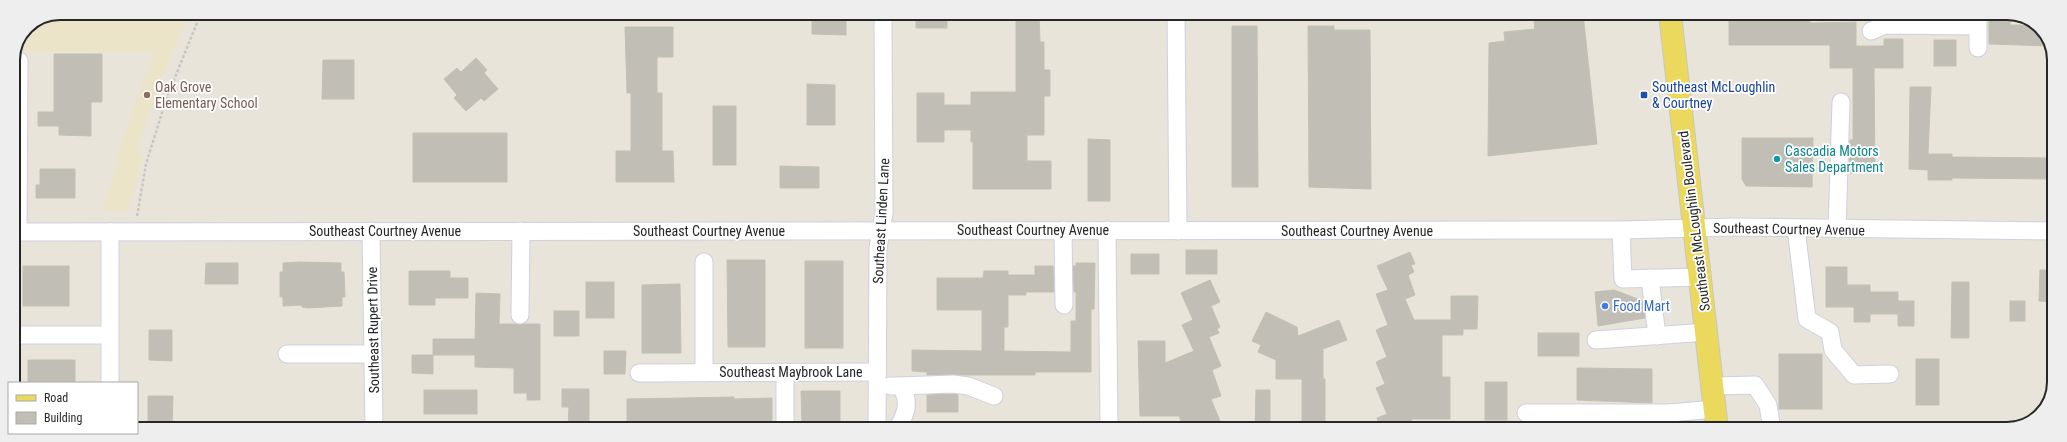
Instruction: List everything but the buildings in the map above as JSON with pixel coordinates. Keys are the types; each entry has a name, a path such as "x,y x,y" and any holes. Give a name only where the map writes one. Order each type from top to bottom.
{"main road":[{"name":"Southeast McLoughlin Boulevard","path":"1671,20 1701,276 1716,419"}],"street":[{"name":"Southeast Linden Lane","path":"877,422 878,248 884,212 883,20"},
{"path":"1176,20 1178,231"},
{"path":"1871,31 1884,25 1978,20 1978,48"},
{"path":"1837,230 1841,102"},
{"name":"Southeast Courtney Avenue","path":"20,232 1178,231 1796,228 1837,230 2047,231"},
{"path":"1796,228 1807,319 1830,332 1833,350 1854,375 1890,374"},
{"path":"1063,230 1064,305"},
{"path":"1107,230 1109,422"},
{"path":"1621,230 1623,279 1701,276"},
{"name":"Southeast Rupert Drive","path":"371,231 374,422"},
{"path":"520,315 521,231"},
{"path":"110,232 110,382"},
{"name":"Southeast Maybrook Lane","path":"704,262 704,372"},
{"path":"1650,278 1657,336"},
{"path":"1596,340 1707,332"},
{"path":"20,335 109,335"},
{"path":"287,354 372,354"},
{"name":"Southeast Maybrook Lane","path":"638,372 785,372 877,379 900,386 954,384 968,386 994,396"},
{"path":"785,372 785,422"},
{"path":"1713,386 1755,385 1768,405 1771,422"},
{"path":"900,386 904,391 908,405 901,422"},
{"path":"1526,413 1669,421 1716,419"}],"path":[{"path":"136,217 144,171 167,97 198,20"}],"shaded area":[{"name":"Oak Grove Elementary School","path":"186,20 163,75 143,131 139,148 143,159 128,211 103,211 124,134 154,52 21,51 23,45 32,32 38,27 52,21"}],"place":[{"name":"Oak Grove Elementary School","path":"147,95"},
{"name":"Southeast McLoughlin & Courtney","path":"1644,95"},
{"name":"Cascadia Motors Sales Department","path":"1777,159"},
{"name":"Food Mart","path":"1605,306"}]}
